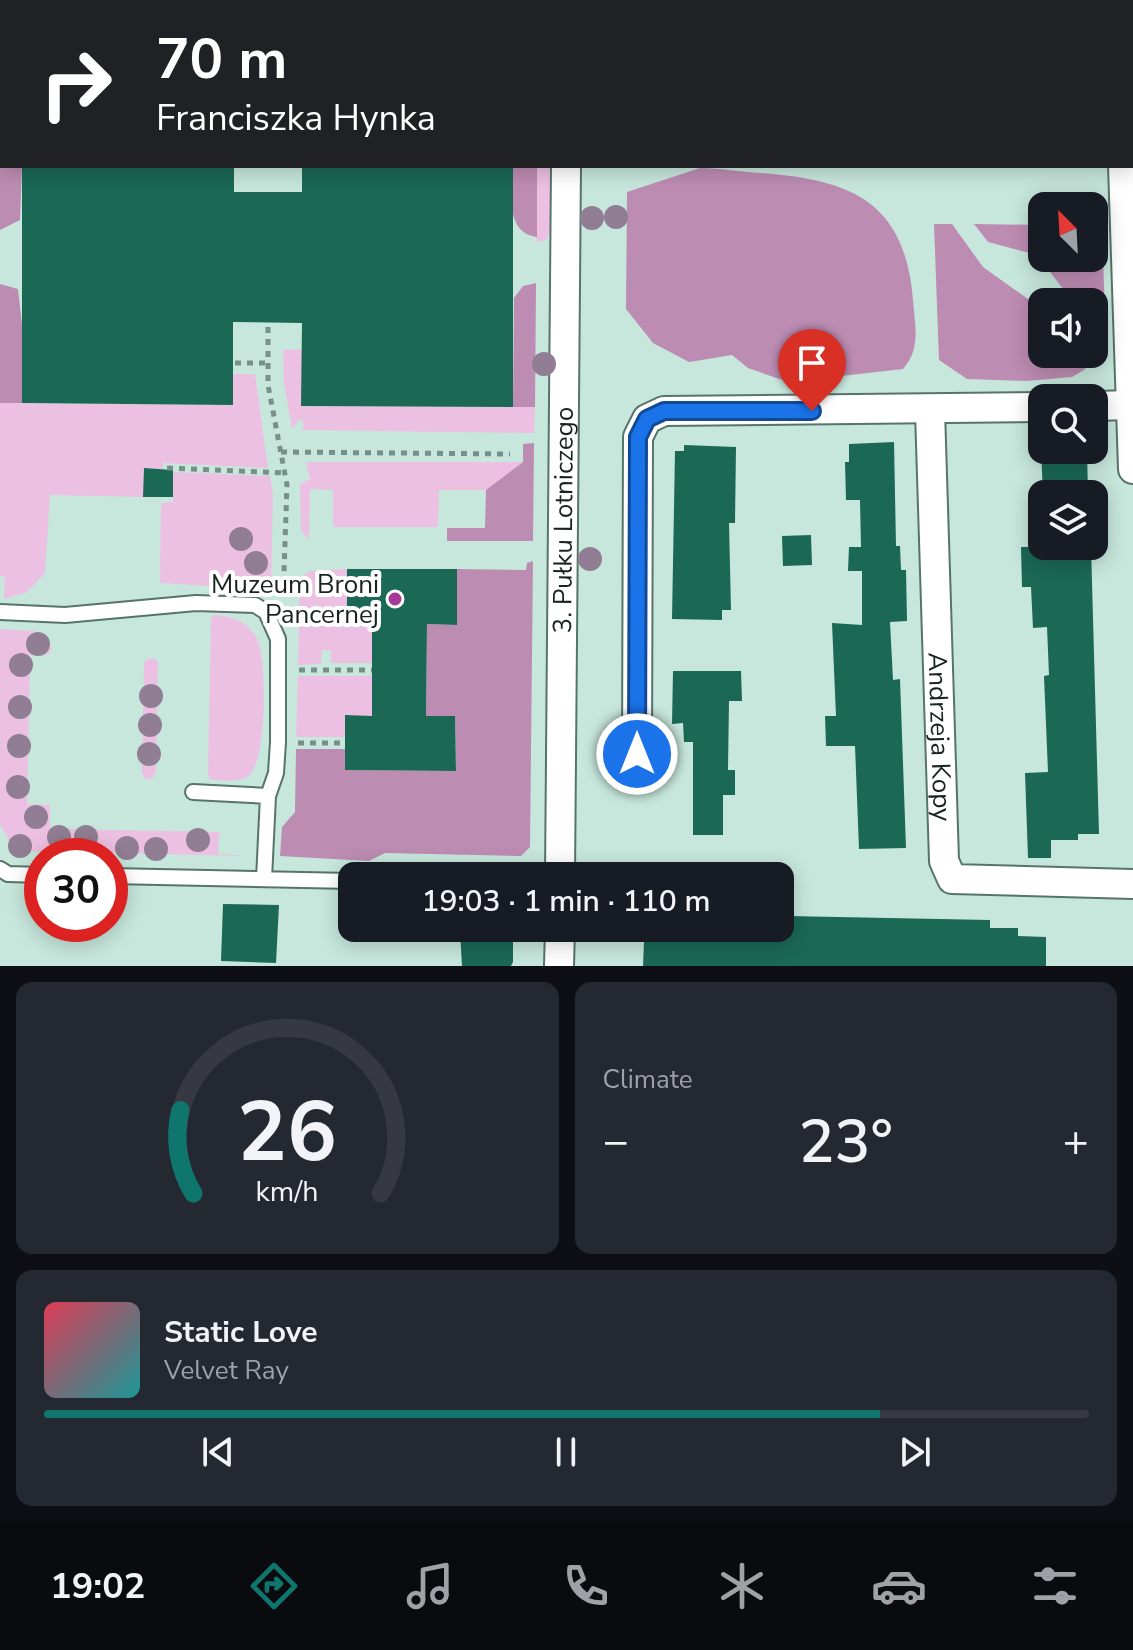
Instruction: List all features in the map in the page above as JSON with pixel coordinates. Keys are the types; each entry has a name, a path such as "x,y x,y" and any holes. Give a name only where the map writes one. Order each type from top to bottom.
{"street":[{"name":"3. Pułku Lotniczego","path":"560,862 566,168"},
{"path":"1123,168 1133,469"},
{"path":"1108,406 1131,405"},
{"path":"637,754 638,437 647,419 664,411 930,411 1028,408"},
{"name":"Andrzeja Kopy","path":"930,411 944,861 952,879 1133,884"},
{"path":"559,966 560,942"}],"lane":[{"path":"0,612 65,615 196,603 255,605 266,612 278,639 278,742 276,773 268,796 264,879"},
{"path":"193,792 268,796"},
{"path":"0,869 8,874 24,874"},
{"path":"128,876 338,881"}],"path":[{"path":"268,327 268,385 284,473 284,598 273,624"},
{"path":"235,363 268,363"},
{"path":"281,452 510,454"},
{"path":"167,468 284,473"},
{"path":"278,669 372,670"},
{"path":"278,742 345,743"}],"shaded area":[{"path":"0,168 22,168 20,220 0,230"},
{"path":"513,168 537,168 537,237 519,228 511,198"},
{"path":"537,168 551,168 550,232 546,240 536,242"},
{"path":"700,168 793,176 822,182 847,190 868,202 885,218 899,239 908,266 913,300 915,345 903,369 788,382 748,368 732,355 689,362 653,343 626,309 627,192"},
{"path":"934,224 952,224 983,267 1028,299 1028,368 1086,368 1072,377 1027,381 967,379 939,360"},
{"path":"974,224 1028,225 1028,253 988,242"},
{"path":"1050,272 1104,272 1104,288 1062,288"},
{"path":"536,283 535,407 513,407 514,298 523,286"},
{"path":"0,284 18,289 22,324 22,403 0,403"},
{"path":"302,349 302,406 535,407 534,433 302,430 304,422 300,419 292,429 284,383 283,350"},
{"path":"233,374 255,374 268,468 163,463 163,469 144,468 143,497 50,495 45,573 27,592 4,599 5,577 0,576 0,403 232,405"},
{"path":"534,443 533,541 447,541 447,528 485,528 486,490 523,462 523,444"},
{"path":"306,462 523,462 486,490 439,490 438,527 333,527 333,490 310,489 309,540 301,530 300,484 310,479"},
{"path":"173,472 270,476 273,495 271,590 160,583 161,503 173,502"},
{"path":"533,561 530,847 521,856 385,853 369,861 280,856 282,827 295,812 296,749 345,749 345,770 456,771 455,716 426,716 427,624 457,625 457,569 526,570 527,563"},
{"path":"347,569 347,625 372,625 372,663 331,663 331,650 322,650 321,664 298,665 300,578 310,571"},
{"path":"214,615 244,623 256,637 260,648 264,709 259,752 248,776 235,780 211,780 208,775 211,618"},
{"path":"0,629 35,631 52,649 48,654 30,655 27,804 50,805 50,829 222,832 219,833 218,854 246,856 128,853 128,838 24,838 24,851 15,851 0,825"},
{"path":"154,658 158,662 156,772 152,779 144,778 142,773 144,664 146,660"},
{"path":"298,676 372,676 372,716 345,716 345,737 296,737"}],"building":[{"path":"22,168 234,168 234,192 302,192 302,168 513,168 513,407 301,406 302,323 233,322 233,405 22,403"},
{"path":"894,442 896,546 900,546 901,570 906,570 907,621 890,622 893,680 900,679 906,848 859,849 855,746 826,746 825,716 836,716 832,623 862,625 862,571 848,571 849,547 861,547 860,500 846,500 845,462 849,462 849,444"},
{"path":"684,445 736,447 735,523 729,523 731,610 722,610 722,620 672,619 675,451 684,451"},
{"path":"1042,464 1087,464 1088,480 1042,480"},
{"path":"144,468 173,470 173,497 143,497"},
{"path":"811,535 812,565 783,566 782,536"},
{"path":"1021,547 1028,547 1028,560 1091,560 1099,834 1078,834 1078,840 1051,840 1051,858 1028,858 1025,773 1048,772 1044,676 1049,675 1047,627 1033,628 1031,587 1022,587"},
{"path":"347,569 457,569 457,625 427,624 426,716 455,716 456,771 345,770 345,715 372,716 372,625 347,625"},
{"path":"673,671 741,671 742,701 729,701 728,770 735,770 735,795 723,795 723,835 693,835 693,742 684,742 683,723 672,724"},
{"path":"223,904 279,905 276,963 221,961"},
{"path":"794,916 990,920 990,928 1018,928 1018,936 1046,937 1046,966 643,966 644,942 794,942"},
{"path":"461,942 513,942 511,966 462,966"}],"place":[{"name":"Muzeum Broni Pancernej","path":"395,599"}],"route":[{"path":"637,754 638,437 647,419 664,411 812,411"}]}
